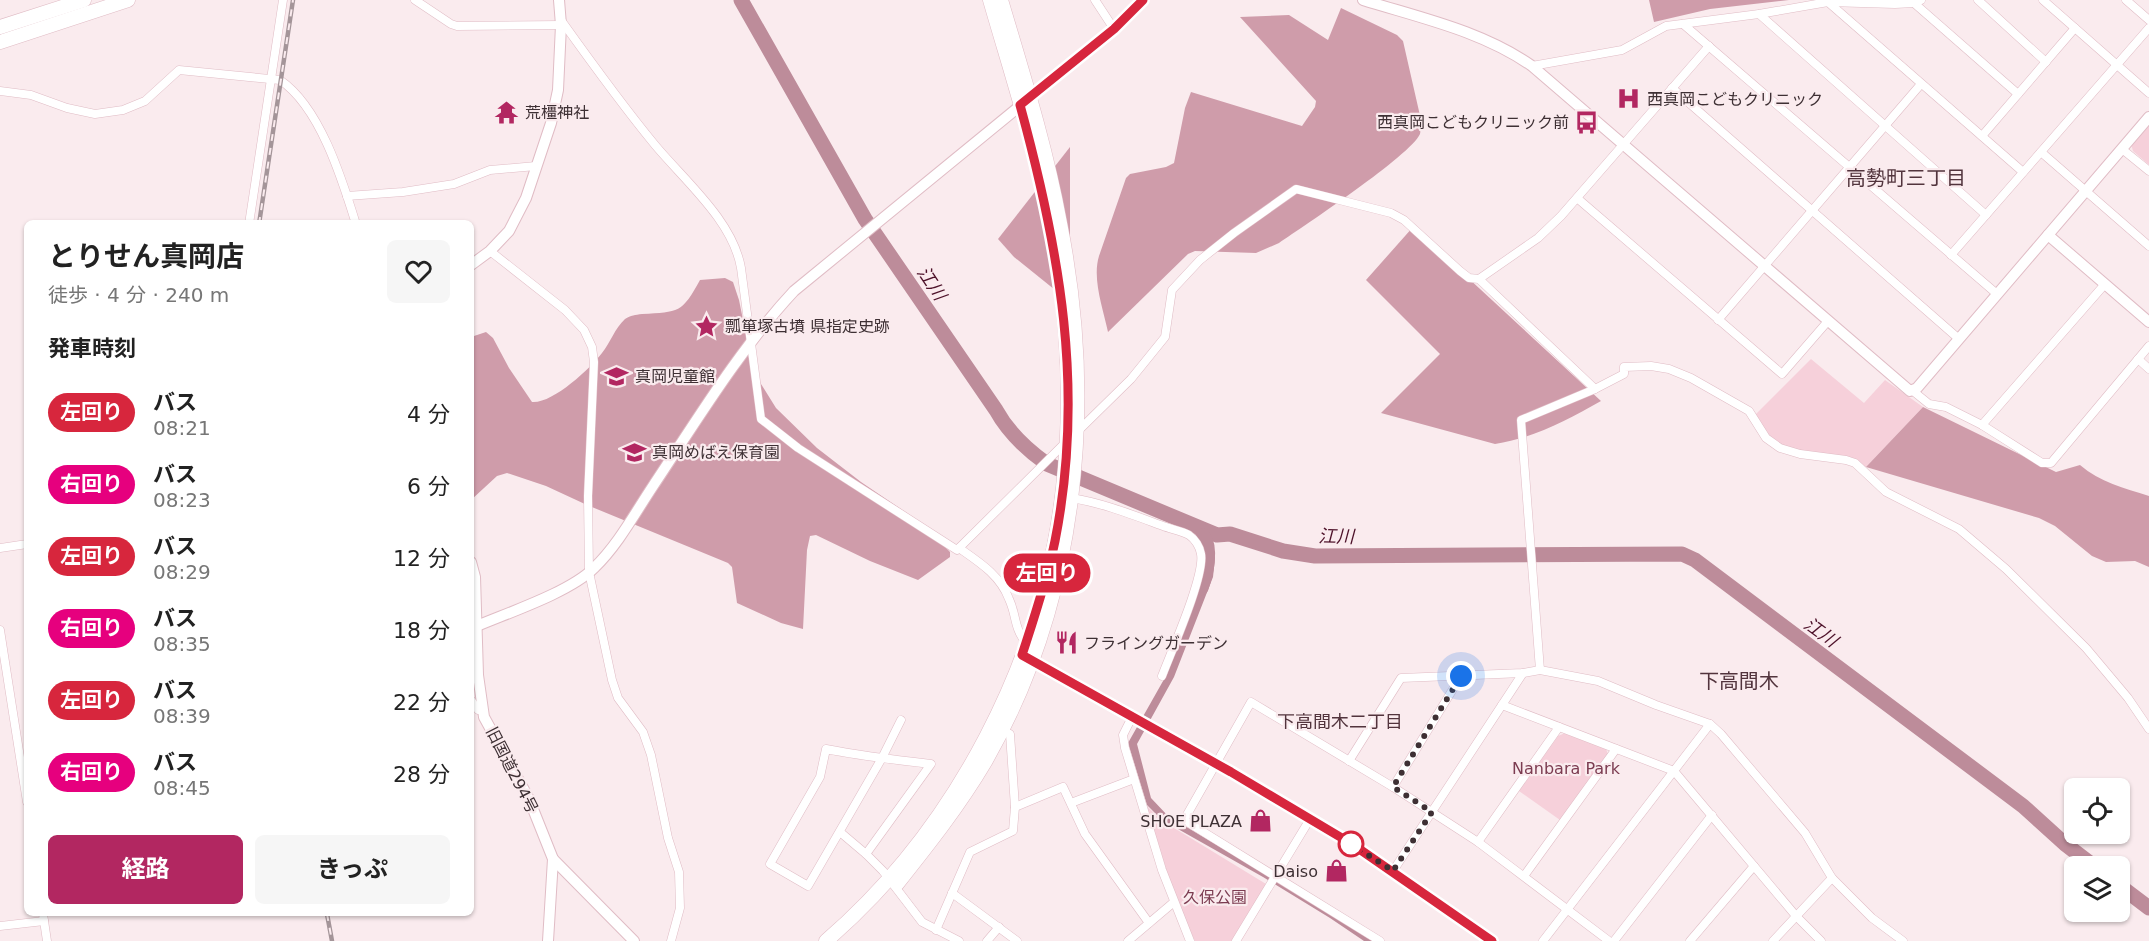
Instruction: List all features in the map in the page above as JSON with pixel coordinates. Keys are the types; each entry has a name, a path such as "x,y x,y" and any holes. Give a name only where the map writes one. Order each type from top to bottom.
{"highway":[{"path":"0,27 84,0"},
{"path":"0,42 128,0"},
{"path":"990,0 1053,188 1068,268 1077,355 1078,430 1070,464"},
{"path":"840,941 950,816 984,762 1002,730 1027,653 1055,583 1069,493 1068,355 1059,271 1025,101 1001,0"},
{"path":"826,941 892,882 970,765 1027,653"}],"street":[{"path":"250,220 283,0"},
{"path":"415,0 457,26 560,22"},
{"path":"474,263 490,251 509,231 526,198 551,123 558,90 559,0"},
{"path":"1095,0 1114,29"},
{"path":"475,631 572,584 589,572 606,554 624,529 751,341 794,291 1114,29 1143,0"},
{"path":"1363,0 1481,37 1532,66 1906,389 1913,391 1929,404 1946,407 1982,425 2042,463 2051,463 2149,346"},
{"path":"1978,0 2046,62"},
{"path":"2043,0 2149,93"},
{"path":"2126,0 2149,20"},
{"path":"1532,66 1622,50 1666,26 1759,14 1830,1 1917,1 2018,94"},
{"path":"1830,1 2023,172"},
{"path":"1759,14 1986,215"},
{"path":"560,22 654,144 726,230 740,259 761,419 798,448 985,566 999,581 1010,599 1018,632 1027,653 1134,718 1310,819 1393,871 1492,941"},
{"path":"1683,24 1996,294"},
{"path":"1982,136 2075,28"},
{"path":"1951,255 2149,28"},
{"path":"1479,279 1538,238 1577,198 1709,46"},
{"path":"0,91 31,95 67,108 95,114 123,110 145,100 179,70 280,80 291,87 320,128 355,220"},
{"path":"1718,320 1921,84"},
{"path":"1671,88 1959,339"},
{"path":"1913,391 2149,117"},
{"path":"2122,149 2149,171"},
{"path":"2041,152 2149,246"},
{"path":"347,196 403,192 454,184 490,170 536,166"},
{"path":"959,548 1131,379 1164,337 1172,290 1200,260 1234,232 1296,189 1404,220 1460,271 1469,278 1479,279 1595,390"},
{"path":"1577,198 1782,374 1828,321"},
{"path":"2048,235 2149,322"},
{"path":"490,251 565,310 584,330 592,347 594,362 588,496 589,572 612,680 618,699 643,732 651,755 668,838 679,872 680,908 671,941"},
{"path":"1982,425 2105,284"},
{"path":"2138,359 2149,369"},
{"path":"1540,670 1521,420 1595,390 1624,374 1624,367 1637,365 1669,369 1690,378 1749,411 1766,438 1780,448 1800,454 1855,463 1886,492 1959,529 2006,570 2086,648 2140,713 2149,729"},
{"path":"1069,493 1189,536 1197,544 1202,565 1162,676"},
{"path":"0,548 24,544"},
{"name":"旧国道294号","path":"474,573 478,675 484,717 529,799 553,859 548,941"},
{"path":"0,630 24,783"},
{"path":"1349,761 1401,678 1523,673 1540,670 1599,681 1710,724 1805,833 1832,878 1872,918 1903,941"},
{"path":"1393,871 1523,673"},
{"path":"1393,787 1461,676"},
{"path":"1380,941 1184,820 1251,702 1393,787 1478,842 1609,941"},
{"path":"474,704 478,710 483,709"},
{"path":"1502,705 1674,771 1796,916 1821,941"},
{"path":"1134,718 1123,735 1125,748 1174,902 1190,941"},
{"path":"866,854 931,764 882,758 870,758 826,749 819,777 770,864 808,886 882,758 901,720"},
{"path":"1543,941 1710,724"},
{"path":"1478,842 1559,727"},
{"path":"936,930 970,852 1013,831 1015,807 1010,734 1002,730"},
{"path":"1524,876 1616,749"},
{"path":"1071,804 1134,779"},
{"path":"1015,807 1063,787 1085,834 1149,923"},
{"path":"1614,941 1712,815"},
{"path":"1236,941 1310,819"},
{"path":"840,832 866,854 892,882 922,922 959,941"},
{"path":"553,859 634,941"},
{"path":"1690,941 1754,866"},
{"path":"1773,941 1832,878"},
{"path":"952,893 1017,941"},
{"path":"1128,941 1174,902"},
{"path":"0,926 44,917 47,941"},
{"path":"987,941 999,927"}],"green space":[{"path":"2149,123 2149,165 2133,151 2131,144"},
{"path":"1811,359 1864,403 1885,380 1923,407 1866,467 1780,448 1753,417"},
{"name":"Nanbara Park","path":"1565,733 1606,748 1608,755 1560,820 1519,791 1558,736"},
{"name":"久保公園","path":"1145,804 1161,820 1266,884 1232,941 1195,941 1160,869"}],"shaded area":[{"path":"1649,0 1789,0 1710,9 1654,22"},
{"path":"1341,8 1397,35 1403,41 1421,120 1420,134 1398,158 1279,243 1256,253 1195,251 1188,254 1108,332 1097,284 1099,256 1126,178 1130,174 1166,167 1174,163 1185,108 1191,92 1302,126 1315,107 1316,101 1240,17 1289,15 1328,40"},
{"path":"1070,147 1070,302 1014,257 998,239"},
{"path":"1413,227 1601,401 1537,433 1495,444 1381,413 1440,354 1366,280"},
{"path":"725,278 733,282 752,364 776,408 817,448 861,482 923,524 950,552 950,557 918,580 870,561 816,535 810,536 807,550 803,629 781,623 737,603 732,567 728,563 546,486 507,473 497,476 474,497 474,336 486,332 493,338 509,368 532,402 540,401 560,392 589,368 625,319 635,315 678,309 689,299 700,280"},
{"path":"1923,407 2056,472 2080,465 2104,480 2149,496 2149,567 2135,561 2106,562 2092,556 2055,526 2039,518 1866,467"},
{"path":"1192,531 1210,538 1215,558 1213,577 1174,677 1137,744 1151,798 1168,816 1303,896 1372,941 1364,941 1263,877 1162,820 1147,805 1128,743 1167,674 1207,565 1204,546"}],"waterway":[{"name":"江川","path":"741,0 865,219 1006,426 1047,464 1217,535 1230,534 1283,551 1315,556 1682,554 1695,560 2023,806 2081,856"},
{"path":"1201,588 1208,554 1203,536"},
{"name":"江川","path":"2130,894 2149,908"}],"railway":[{"path":"260,220 293,0"},
{"path":"327,916 332,941"}],"bus line":[{"name":"左回り","path":"1143,0 1114,29 1020,105 1051,229 1059,271 1068,355 1067,441 1063,489 1055,541 1022,655 1231,772 1352,844 1492,941"}],"place":[{"name":"西真岡こどもクリニック","path":"1629,99"},
{"name":"荒橿神社","path":"507,112"},
{"name":"西真岡こどもクリニック前","path":"1587,122"},
{"name":"瓢箪塚古墳 県指定史跡","path":"707,326"},
{"name":"真岡児童館","path":"617,376"},
{"name":"真岡めばえ保育園","path":"634,452"},
{"name":"フライングガーデン","path":"1066,643"},
{"name":"SHOE PLAZA","path":"1260,821"},
{"name":"Daiso","path":"1336,871"}],"district":[{"name":"高勢町三丁目","path":"1906,178"},
{"name":"下高間木","path":"1739,681"},
{"name":"下高間木二丁目","path":"1340,721"}],"route":[{"path":"1351,844 1393,871 1432,812 1393,787 1461,676"}]}
